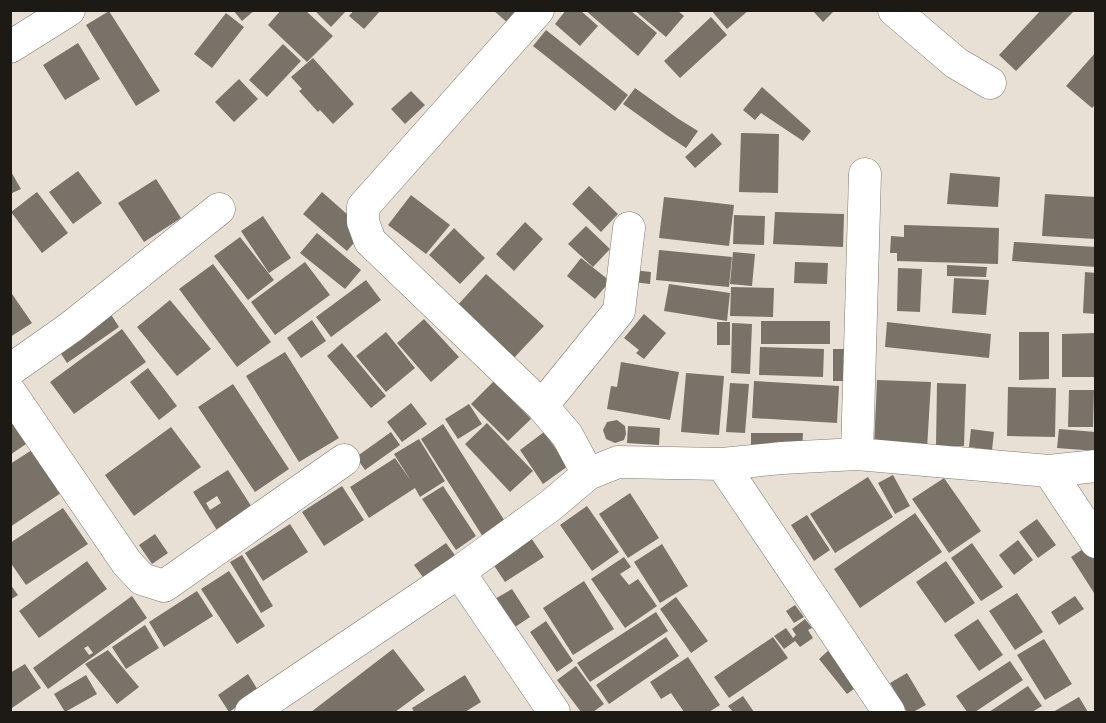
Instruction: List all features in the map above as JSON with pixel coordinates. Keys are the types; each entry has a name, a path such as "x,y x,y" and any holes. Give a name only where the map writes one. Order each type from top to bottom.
{"street":[{"path":"10,47 69,10"},
{"path":"538,10 363,207 363,222 370,241 542,406 567,435 588,474"},
{"path":"894,10 956,63 990,82"},
{"path":"857,454 865,174"},
{"path":"10,370 71,327 219,209"},
{"path":"542,406 620,311 629,228"},
{"path":"10,392 127,563 142,579 164,586 344,460"},
{"path":"251,712 459,572 550,506 588,474 618,462 722,464 857,454 1049,471 1095,466"},
{"path":"722,464 889,712"},
{"path":"1049,471 1095,542"},
{"path":"459,572 554,712"}],"building":[{"path":"233,10 255,10 242,21"},
{"path":"281,10 305,10 333,36 307,62 268,25"},
{"path":"314,10 347,10 331,27"},
{"path":"354,10 381,10 364,29 349,16"},
{"path":"493,10 520,10 509,24"},
{"path":"566,10 580,10 598,26 580,46 555,24"},
{"path":"585,10 630,10 657,33 638,56"},
{"path":"634,10 677,10 684,16 666,37"},
{"path":"711,10 749,10 727,29"},
{"path":"812,10 835,10 823,22"},
{"path":"1041,10 1075,10 1016,71 999,55"},
{"path":"109,11 160,91 136,106 86,25"},
{"path":"226,13 244,27 212,68 194,54"},
{"path":"711,17 727,35 680,78 664,61"},
{"path":"546,30 628,95 615,111 533,46"},
{"path":"78,43 100,79 65,100 43,65"},
{"path":"283,44 301,61 267,97 249,80"},
{"path":"1096,52 1096,104 1092,108 1066,86"},
{"path":"313,58 354,104 333,124 320,110 318,112 299,91 302,89 291,77"},
{"path":"239,79 258,99 234,122 215,102"},
{"path":"762,87 811,131 803,141 761,113 755,120 743,110"},
{"path":"635,88 698,131 686,148 623,104"},
{"path":"411,91 425,105 405,124 391,109"},
{"path":"712,133 722,144 695,168 685,157"},
{"path":"741,133 779,134 778,193 739,192"},
{"path":"10,170 21,189 10,194"},
{"path":"78,171 102,203 73,224 49,192"},
{"path":"950,173 1000,177 998,207 947,204"},
{"path":"156,179 181,218 144,242 118,203"},
{"path":"589,186 618,214 601,232 572,204"},
{"path":"37,192 68,233 42,253 11,212"},
{"path":"322,192 365,230 347,251 303,214"},
{"path":"1045,194 1096,197 1096,239 1042,236"},
{"path":"411,195 450,225 426,254 388,225"},
{"path":"664,197 734,205 729,246 659,238"},
{"path":"775,212 844,214 843,247 773,244"},
{"path":"734,215 765,216 764,245 733,244"},
{"path":"263,216 291,258 269,273 241,231"},
{"path":"525,222 543,239 514,271 496,254"},
{"path":"904,225 999,228 998,264 897,261 897,253 890,253 891,236 904,237"},
{"path":"586,226 610,249 593,267 568,244"},
{"path":"454,228 485,258 460,284 429,255"},
{"path":"317,233 361,270 345,289 300,253"},
{"path":"240,237 274,280 248,300 214,256"},
{"path":"1014,242 1096,247 1096,267 1012,261"},
{"path":"659,250 732,257 729,287 656,280"},
{"path":"733,252 755,254 752,286 730,284"},
{"path":"581,258 610,281 595,299 567,276"},
{"path":"305,262 330,295 275,335 251,302"},
{"path":"795,262 828,263 827,284 794,283"},
{"path":"213,264 271,342 237,367 179,289"},
{"path":"947,265 987,267 986,277 947,276"},
{"path":"898,268 922,269 920,312 897,311"},
{"path":"633,270 651,272 650,284 632,282"},
{"path":"1085,272 1096,273 1096,314 1083,313"},
{"path":"486,274 544,326 513,359 455,308"},
{"path":"954,278 989,280 986,315 952,313"},
{"path":"366,280 381,300 331,337 316,317"},
{"path":"669,284 730,293 727,321 664,311"},
{"path":"731,287 774,288 773,317 730,316"},
{"path":"10,291 32,323 10,337"},
{"path":"170,300 211,349 177,376 137,327"},
{"path":"110,313 119,327 67,363 58,349"},
{"path":"644,314 666,333 644,359 636,353 639,350 624,338"},
{"path":"424,319 459,357 431,382 397,343"},
{"path":"312,320 326,341 301,358 287,338"},
{"path":"761,321 830,321 830,344 761,344"},
{"path":"717,322 730,322 730,345 717,345"},
{"path":"887,322 991,334 989,358 885,347"},
{"path":"732,323 752,324 750,374 731,373"},
{"path":"122,329 146,362 74,414 50,382"},
{"path":"386,332 415,368 386,392 356,356"},
{"path":"1019,332 1049,332 1049,379 1019,380"},
{"path":"1096,333 1096,377 1062,377 1062,334"},
{"path":"342,343 386,396 371,408 327,356"},
{"path":"760,347 824,349 823,377 759,375"},
{"path":"833,349 848,349 848,381 833,381"},
{"path":"285,352 339,438 299,462 246,376"},
{"path":"621,362 679,372 670,420 607,409 611,386 617,387"},
{"path":"148,368 177,406 159,420 130,382"},
{"path":"686,373 724,376 719,435 681,432"},
{"path":"877,380 931,382 927,449 874,447"},
{"path":"494,381 531,419 508,441 471,404"},
{"path":"754,381 839,386 837,423 752,418"},
{"path":"730,383 749,384 745,433 726,432"},
{"path":"937,383 966,384 964,446 936,446"},
{"path":"233,384 289,469 255,492 198,407"},
{"path":"1008,387 1056,388 1055,437 1007,436"},
{"path":"1069,390 1094,390 1093,427 1068,427"},
{"path":"411,403 427,424 402,442 387,422"},
{"path":"469,404 482,424 458,439 445,419"},
{"path":"10,416 29,442 10,455"},
{"path":"617,420 625,426 626,434 624,440 615,443 606,439 603,430 607,422"},
{"path":"487,423 533,471 510,492 465,444"},
{"path":"443,424 508,526 485,540 421,439"},
{"path":"628,426 660,428 659,445 627,443"},
{"path":"171,427 201,467 134,516 105,475"},
{"path":"971,429 994,432 992,450 969,447"},
{"path":"1059,429 1096,432 1096,451 1057,448"},
{"path":"391,432 400,445 365,470 356,457"},
{"path":"544,432 568,466 543,484 520,450"},
{"path":"751,433 803,433 802,450 751,449"},
{"path":"419,439 445,481 420,497 415,488 369,518 350,487 395,458 411,481 394,454"},
{"path":"32,450 61,493 10,527 10,464"},
{"path":"228,470 255,512 220,535 193,492","holes":["217,496 221,503 210,510 206,503"]},
{"path":"893,475 910,506 895,514 878,483"},
{"path":"868,477 893,517 835,553 810,514"},
{"path":"944,478 981,531 949,553 912,499"},
{"path":"342,486 364,520 324,546 302,512"},
{"path":"443,486 476,536 456,550 422,499"},
{"path":"630,493 659,538 628,558 599,514"},
{"path":"587,506 619,552 592,571 560,525"},
{"path":"63,508 88,544 26,585 10,562 10,543"},
{"path":"915,513 942,552 860,608 834,569"},
{"path":"807,515 830,550 814,561 791,525"},
{"path":"1037,519 1056,545 1038,558 1019,532"},
{"path":"290,524 308,552 263,581 245,553"},
{"path":"527,532 544,557 505,582 489,558"},
{"path":"155,534 168,553 152,564 139,545"},
{"path":"1018,540 1033,560 1014,575 999,555"},
{"path":"446,543 457,558 425,580 414,565"},
{"path":"972,543 1003,587 981,601 951,558"},
{"path":"662,544 688,586 660,603 634,562"},
{"path":"1089,545 1096,555 1096,596 1071,557"},
{"path":"242,555 273,606 261,613 230,562"},
{"path":"624,557 631,567 620,574 629,585 638,579 657,606 625,628 591,579"},
{"path":"87,561 107,589 39,638 19,611"},
{"path":"946,561 975,603 945,623 916,582"},
{"path":"229,571 265,626 237,644 201,589"},
{"path":"584,581 614,629 573,655 543,608"},
{"path":"10,584 18,595 10,600"},
{"path":"512,589 530,617 512,629 493,600"},
{"path":"197,591 213,616 164,647 149,622"},
{"path":"1017,593 1043,632 1015,650 989,611"},
{"path":"132,596 147,618 48,689 33,668","holes":["88,646 93,653 89,655 84,648"]},
{"path":"1075,596 1084,609 1059,625 1051,612"},
{"path":"676,597 708,641 691,653 660,609"},
{"path":"795,605 804,617 794,623 786,611"},
{"path":"656,612 668,631 590,682 577,663"},
{"path":"805,619 812,628 808,630 813,638 800,647 795,641 784,649 774,636 786,628 793,638 796,635 792,629"},
{"path":"978,619 1003,655 979,671 954,635"},
{"path":"546,621 573,661 557,672 530,632"},
{"path":"145,625 159,648 126,669 112,647"},
{"path":"666,637 679,656 609,704 596,685"},
{"path":"773,637 788,658 729,698 714,677"},
{"path":"1044,639 1072,684 1045,700 1017,655"},
{"path":"393,649 425,690 395,712 311,712"},
{"path":"108,650 139,687 117,704 85,664"},
{"path":"829,650 858,686 847,694 819,659"},
{"path":"688,657 720,705 709,712 684,712 671,693 661,699 650,682"},
{"path":"1010,661 1023,680 975,712 967,712 956,696"},
{"path":"25,664 41,688 12,708 10,705 10,673"},
{"path":"576,666 604,704 593,712 581,712 557,680"},
{"path":"907,673 926,705 913,712 907,712 890,683"},
{"path":"248,674 259,692 229,712 218,695"},
{"path":"86,675 97,694 65,712 54,694"},
{"path":"465,675 481,702 465,712 414,712 412,708"},
{"path":"1028,686 1042,706 1032,712 989,712"},
{"path":"743,696 754,712 733,712 728,706"},
{"path":"1079,697 1088,712 1053,712"}]}
